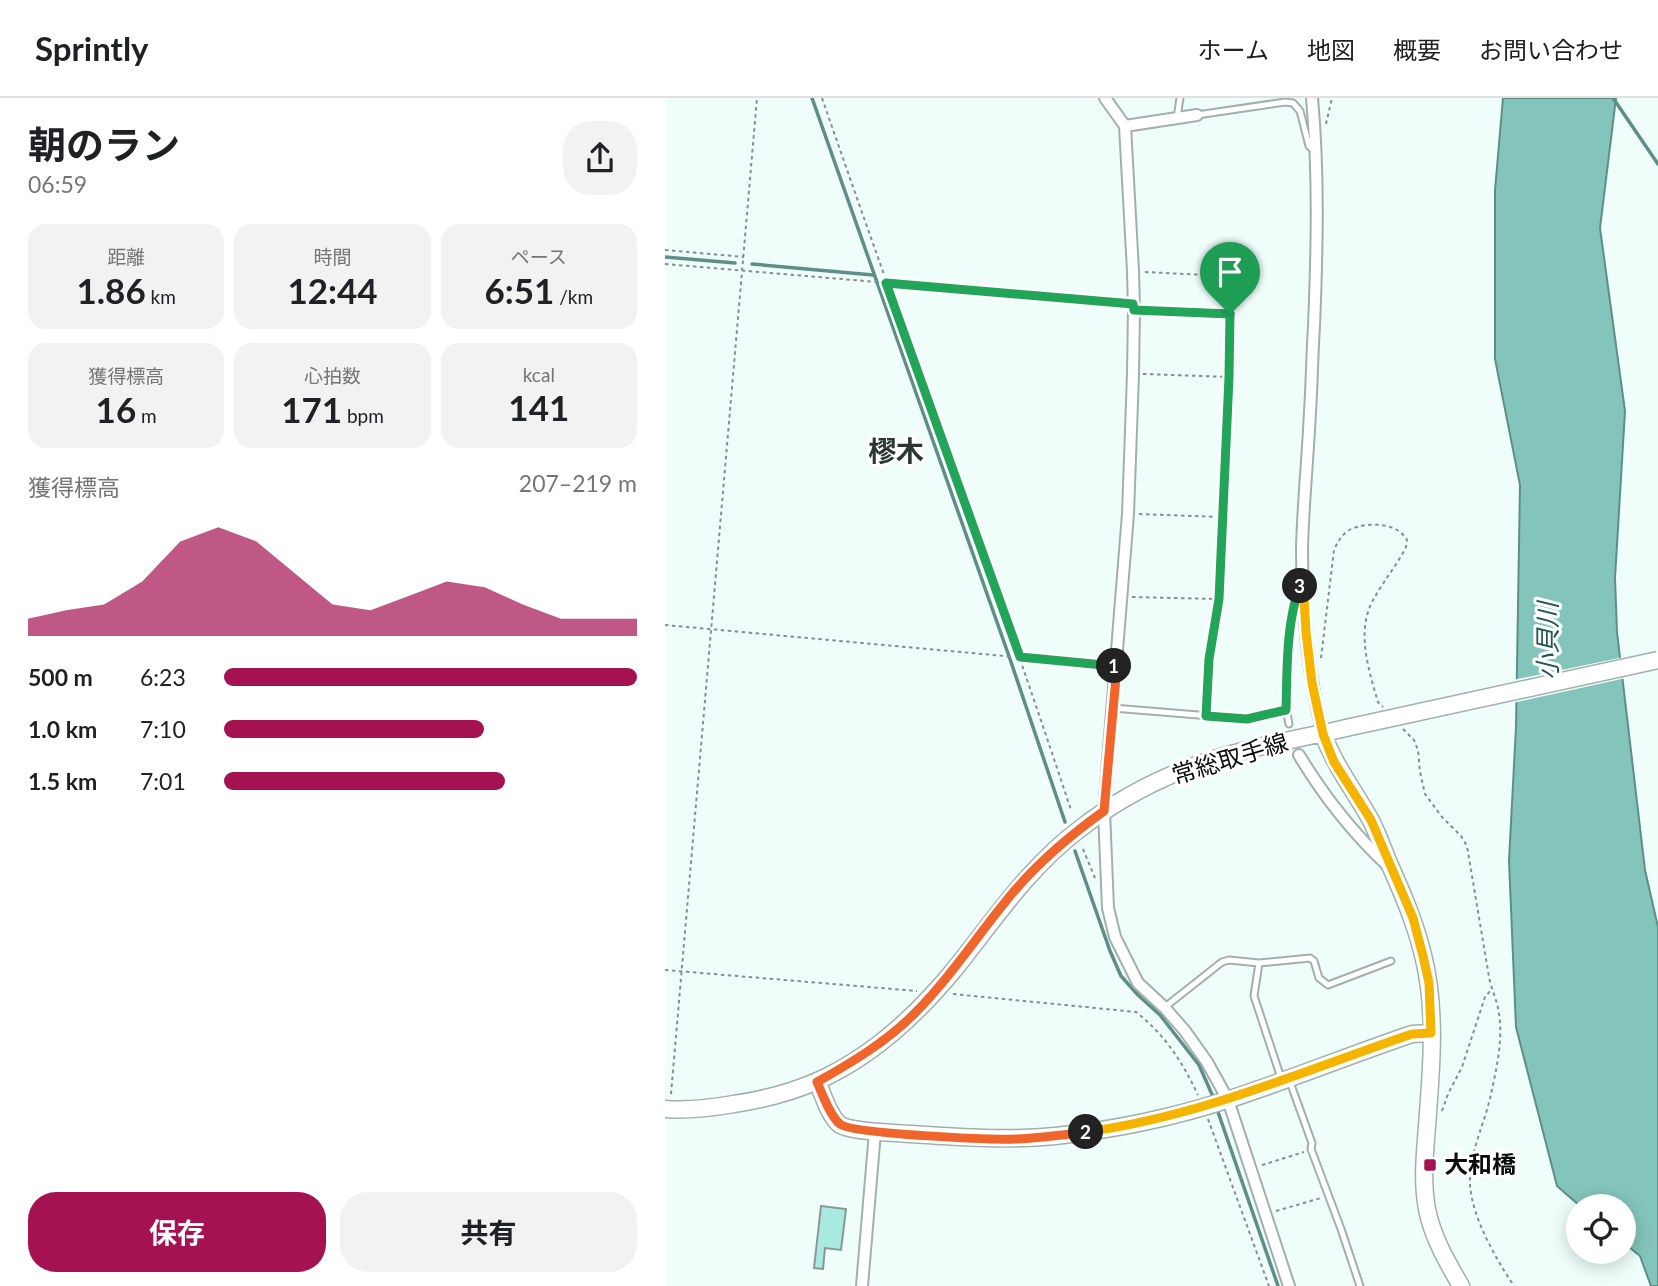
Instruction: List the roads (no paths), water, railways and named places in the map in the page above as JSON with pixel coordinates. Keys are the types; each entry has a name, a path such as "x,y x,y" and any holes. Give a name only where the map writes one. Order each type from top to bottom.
{"street":[{"path":"1105,98 1125,126 1133,271 1133,374 1128,514 1104,811 1108,908 1115,937 1137,983 1185,1031 1207,1062 1216,1103 1249,1169 1289,1286"},
{"path":"1313,98 1317,243 1311,407 1302,546 1306,632 1312,683 1323,734 1334,762 1371,820 1413,918 1423,956 1429,983 1431,1033 1424,1181 1427,1210 1434,1234 1461,1286"},
{"path":"1125,126 1197,115"},
{"name":"常総取手線","path":"667,1110 694,1110 747,1102 791,1091 817,1082 857,1058 888,1037 912,1016 956,967 1015,891 1060,844 1104,811 1151,784 1201,764 1258,748 1658,660"},
{"path":"1299,755 1317,784 1372,850 1392,869"},
{"path":"817,1082 831,1111 840,1124 846,1127 875,1132 990,1139 1042,1137 1109,1129 1153,1120 1286,1080 1412,1034 1431,1033"},
{"path":"862,1286 875,1132"}],"lane":[{"path":"1177,118 1180,98"},
{"path":"1197,115 1293,103 1300,111 1309,146 1315,150"},
{"path":"1289,724 1286,710 1291,616 1303,581"},
{"path":"1113,708 1247,719 1286,710"},
{"path":"1164,1008 1222,962 1229,960 1259,963 1310,958 1314,961 1319,978 1328,985 1391,961"},
{"path":"1259,963 1254,996 1312,1143 1311,1149 1360,1286"}],"water":[{"name":"小貝川","path":"1503,98 1616,98 1600,228 1625,411 1615,578 1617,632 1645,870 1658,927 1658,1286 1651,1286 1640,1256 1636,1253 1636,1194 1566,1194 1557,1186 1516,1027 1509,861 1516,727 1520,485 1495,359 1495,190"}],"waterway":[{"path":"812,98 1065,822"},
{"path":"1613,98 1658,164"},
{"path":"665,257 735,263"},
{"path":"752,264 873,275"},
{"path":"1075,851 1121,976 1160,1015 1199,1065 1214,1099"},
{"path":"1217,1109 1278,1286"}],"place":[{"name":"大和橋","path":"1430,1165"}],"district":[{"name":"樛木","path":"896,451"}]}
